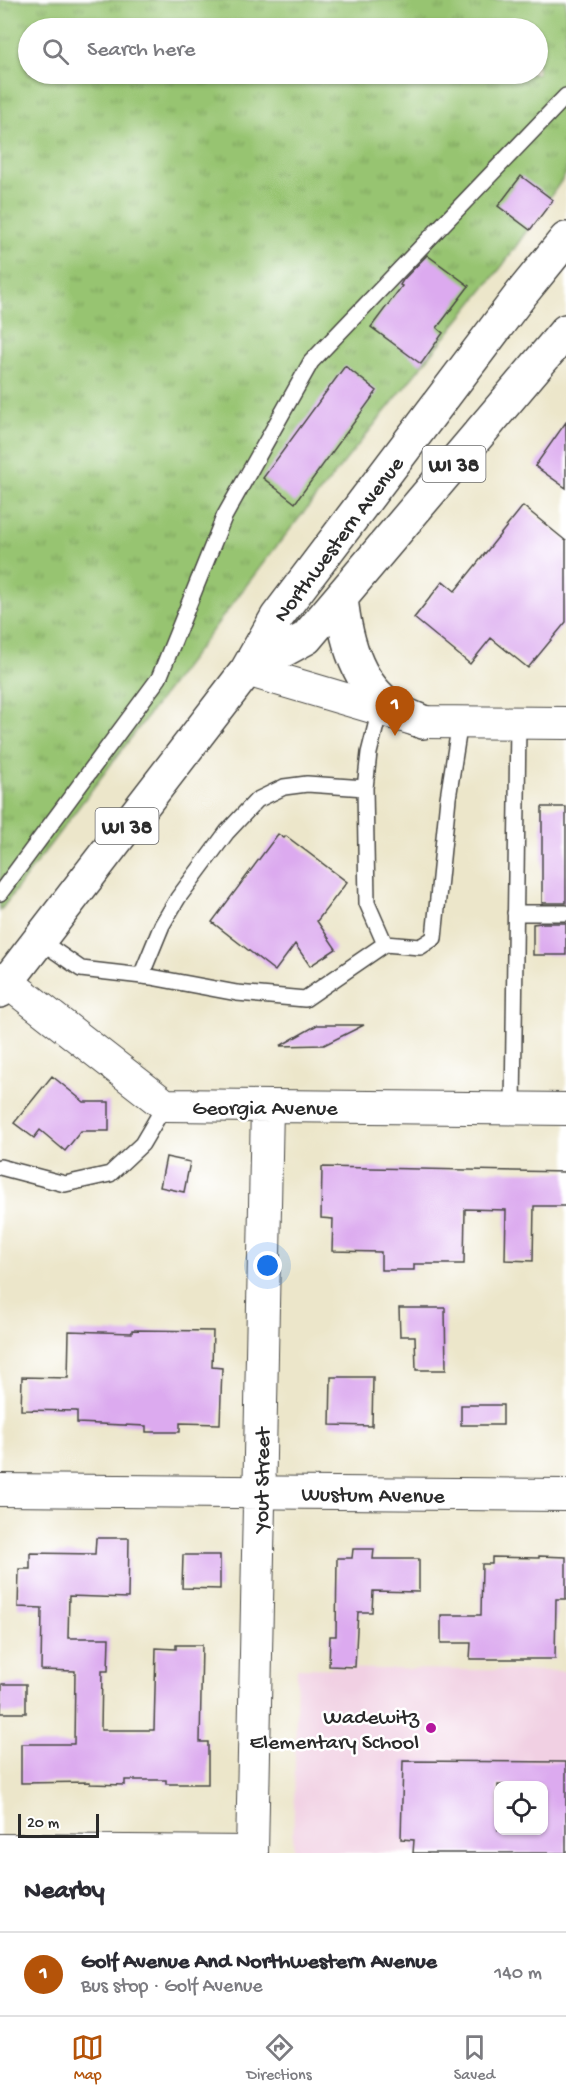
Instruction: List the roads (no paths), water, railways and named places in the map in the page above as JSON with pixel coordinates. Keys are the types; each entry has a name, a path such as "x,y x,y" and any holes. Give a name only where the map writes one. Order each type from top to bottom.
{"main road":[{"name":"Northwestern Avenue","path":"4,986 247,670 277,617 522,293 566,239"},
{"name":"Northwestern Avenue","path":"247,670 306,638 566,330"},
{"path":"341,597 343,619 349,640 358,666 372,689 394,709 423,722"}],"street":[{"path":"247,670 423,722 566,721"},
{"name":"Georgia Avenue","path":"4,986 165,1105 566,1109"},
{"name":"Yout Street","path":"252,1852 267,1106"},
{"name":"Wustum Avenue","path":"0,1490 566,1495"},
{"path":"0,1850 252,1852"}],"lane":[{"path":"0,893 159,678 224,517 311,362 566,96"},
{"path":"380,709 369,753 365,788 367,903 386,944"},
{"path":"39,940 81,969 141,976 237,993 305,999 386,944 420,947 434,938 448,798 460,722"},
{"path":"513,1108 518,723"},
{"path":"141,976 162,925 178,898 227,831 257,800 284,787 307,784 365,788"},
{"path":"515,913 566,914"},
{"path":"0,1167 65,1184 110,1174 142,1144 165,1105"}],"place":[{"name":"Golf Avenue And Northwestern Avenue","path":"395,736"},
{"name":"Wadewitz Elementary School","path":"431,1728"}]}
